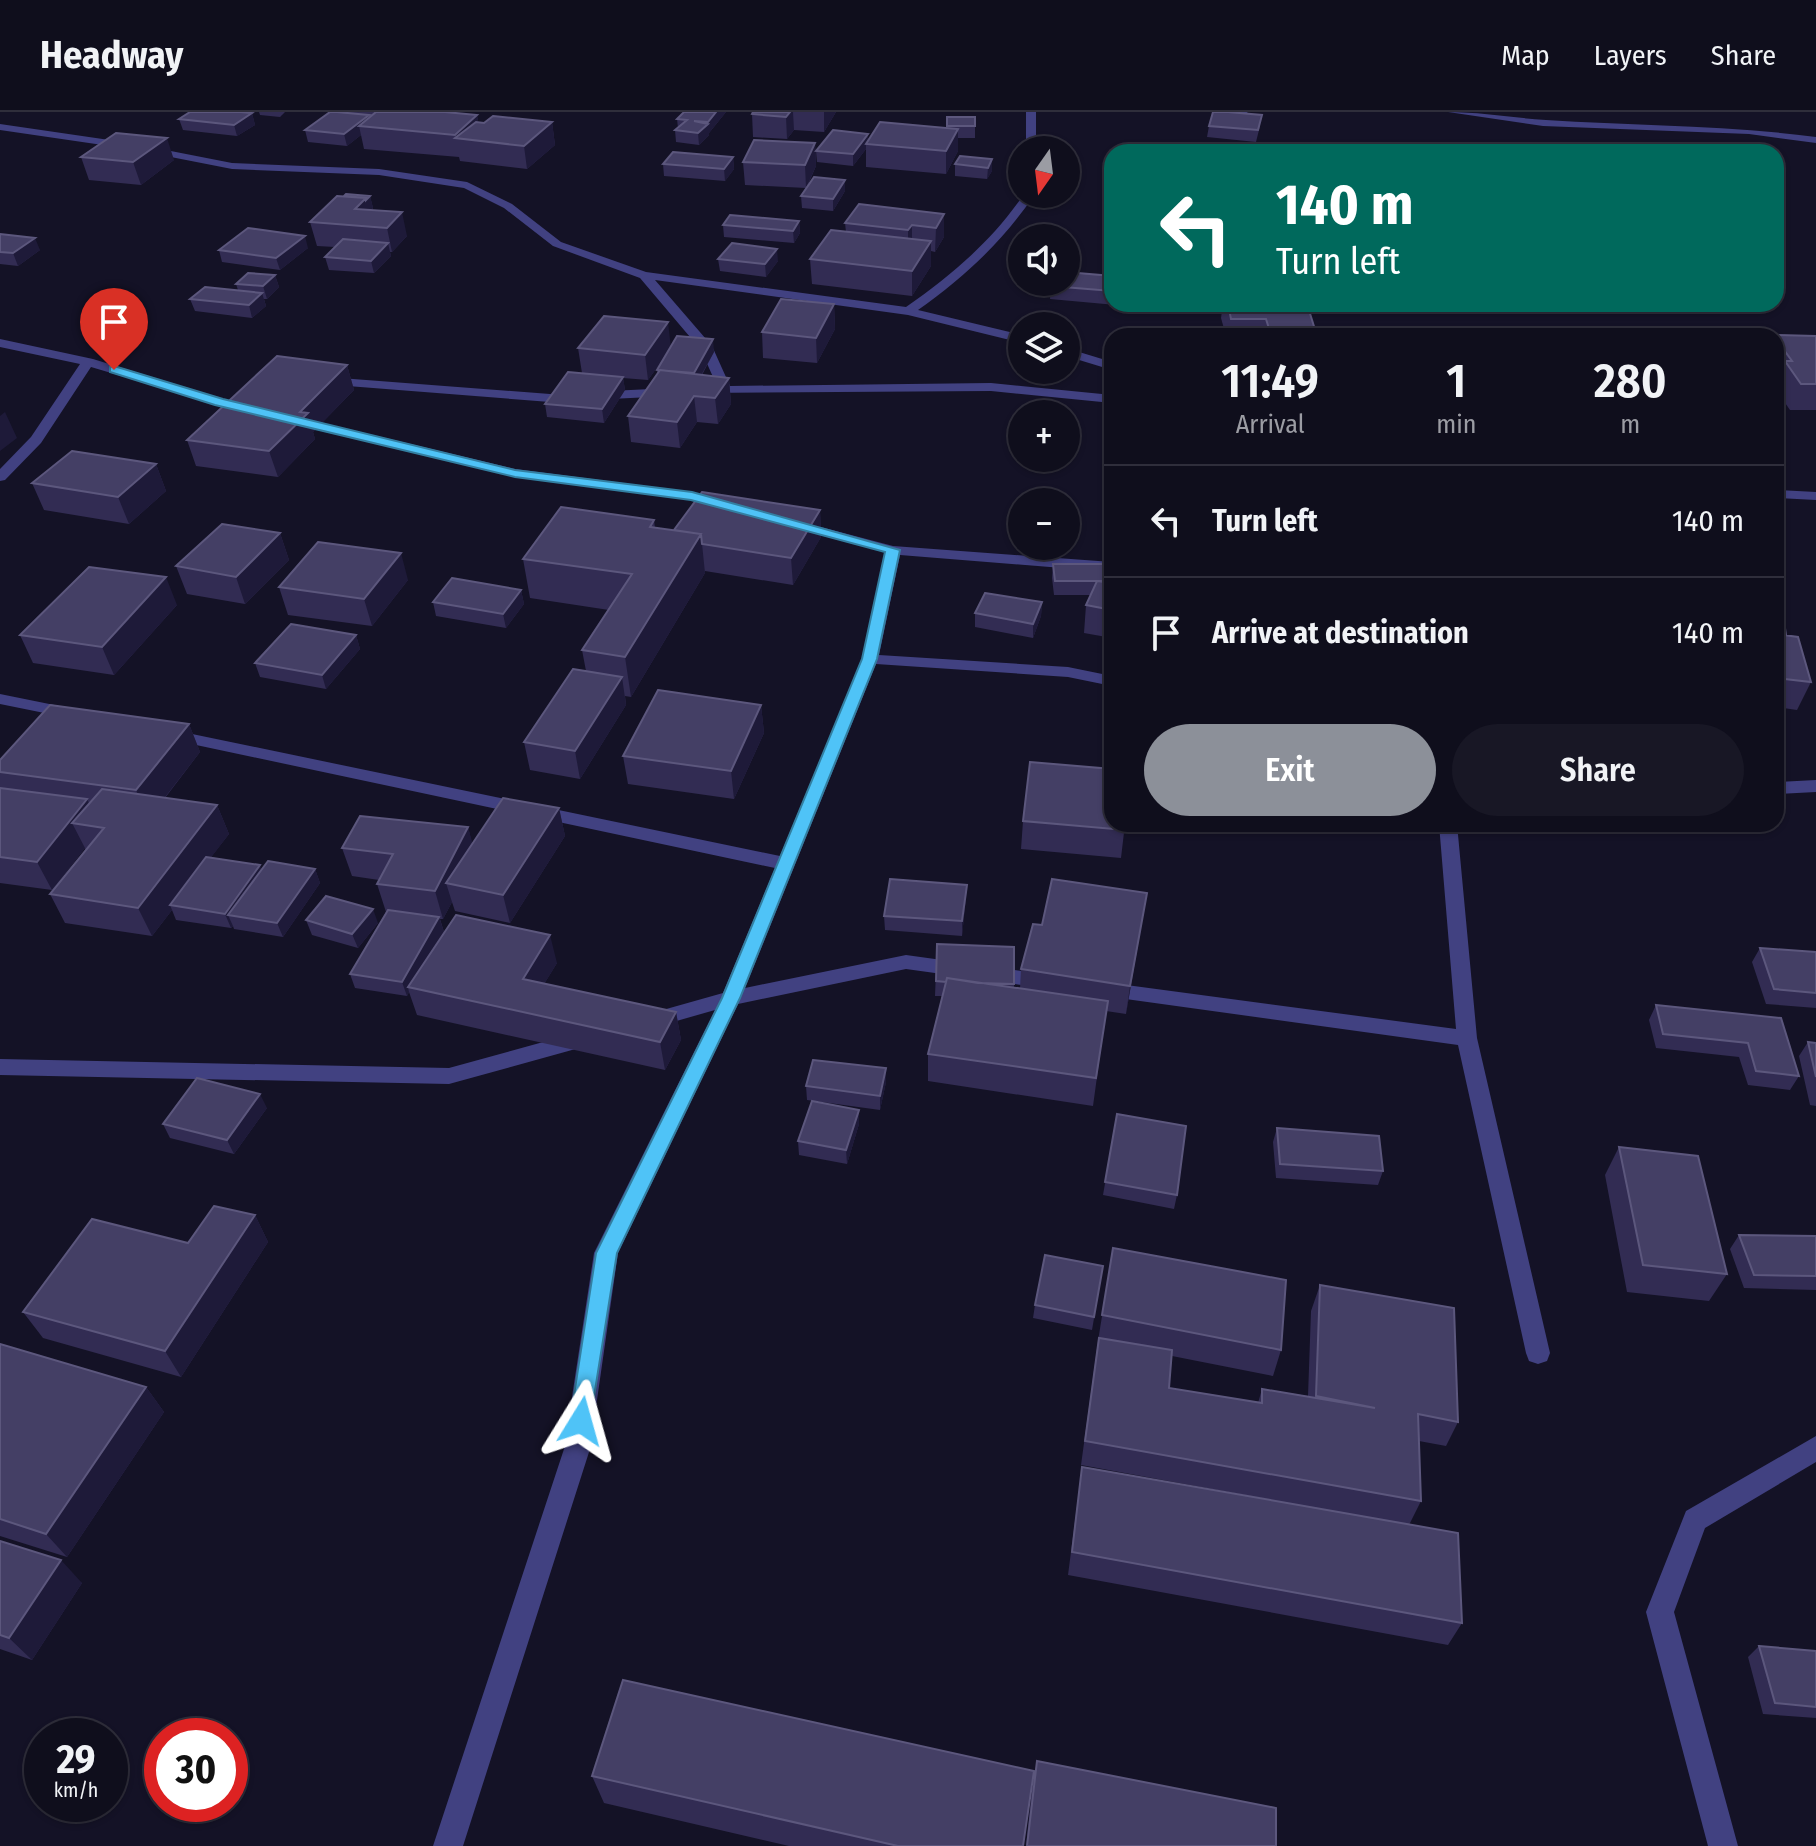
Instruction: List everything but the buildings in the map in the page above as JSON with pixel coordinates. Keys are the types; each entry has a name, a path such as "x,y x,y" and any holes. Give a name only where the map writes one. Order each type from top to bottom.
{"street":[{"path":"1031,112 1031,136"},
{"path":"1219,112 1243,112"},
{"path":"1453,112 1543,123 1749,131 1816,140"},
{"path":"0,127 130,146 232,166 379,172 467,185 508,206 557,244 644,275 908,311 1008,336"},
{"path":"908,311 963,273 1003,234 1021,208"},
{"path":"644,275 707,349 725,389"},
{"path":"0,343 88,362 219,402 515,473 692,496 738,509"},
{"path":"1080,356 1104,364"},
{"path":"0,477 36,440 88,362"},
{"path":"307,380 550,398 725,389 991,387 1104,398"},
{"path":"219,402 248,393"},
{"path":"1784,494 1816,496"},
{"path":"785,521 893,550 1104,566"},
{"path":"448,1846 577,1449 606,1253 731,998 870,659 893,550"},
{"path":"870,659 1068,672 1104,679"},
{"path":"0,699 92,718"},
{"path":"154,731 784,863"},
{"path":"1784,788 1816,786"},
{"path":"1449,832 1467,1038 1538,1353"},
{"path":"627,1027 731,998 906,962 1467,1038"},
{"path":"0,1068 449,1076 597,1035"},
{"path":"1723,1846 1660,1612 1695,1520 1816,1448"}],"route":[{"path":"114,370 219,402 515,473 692,496 893,550 870,659 731,998 606,1253 581,1421"}]}
